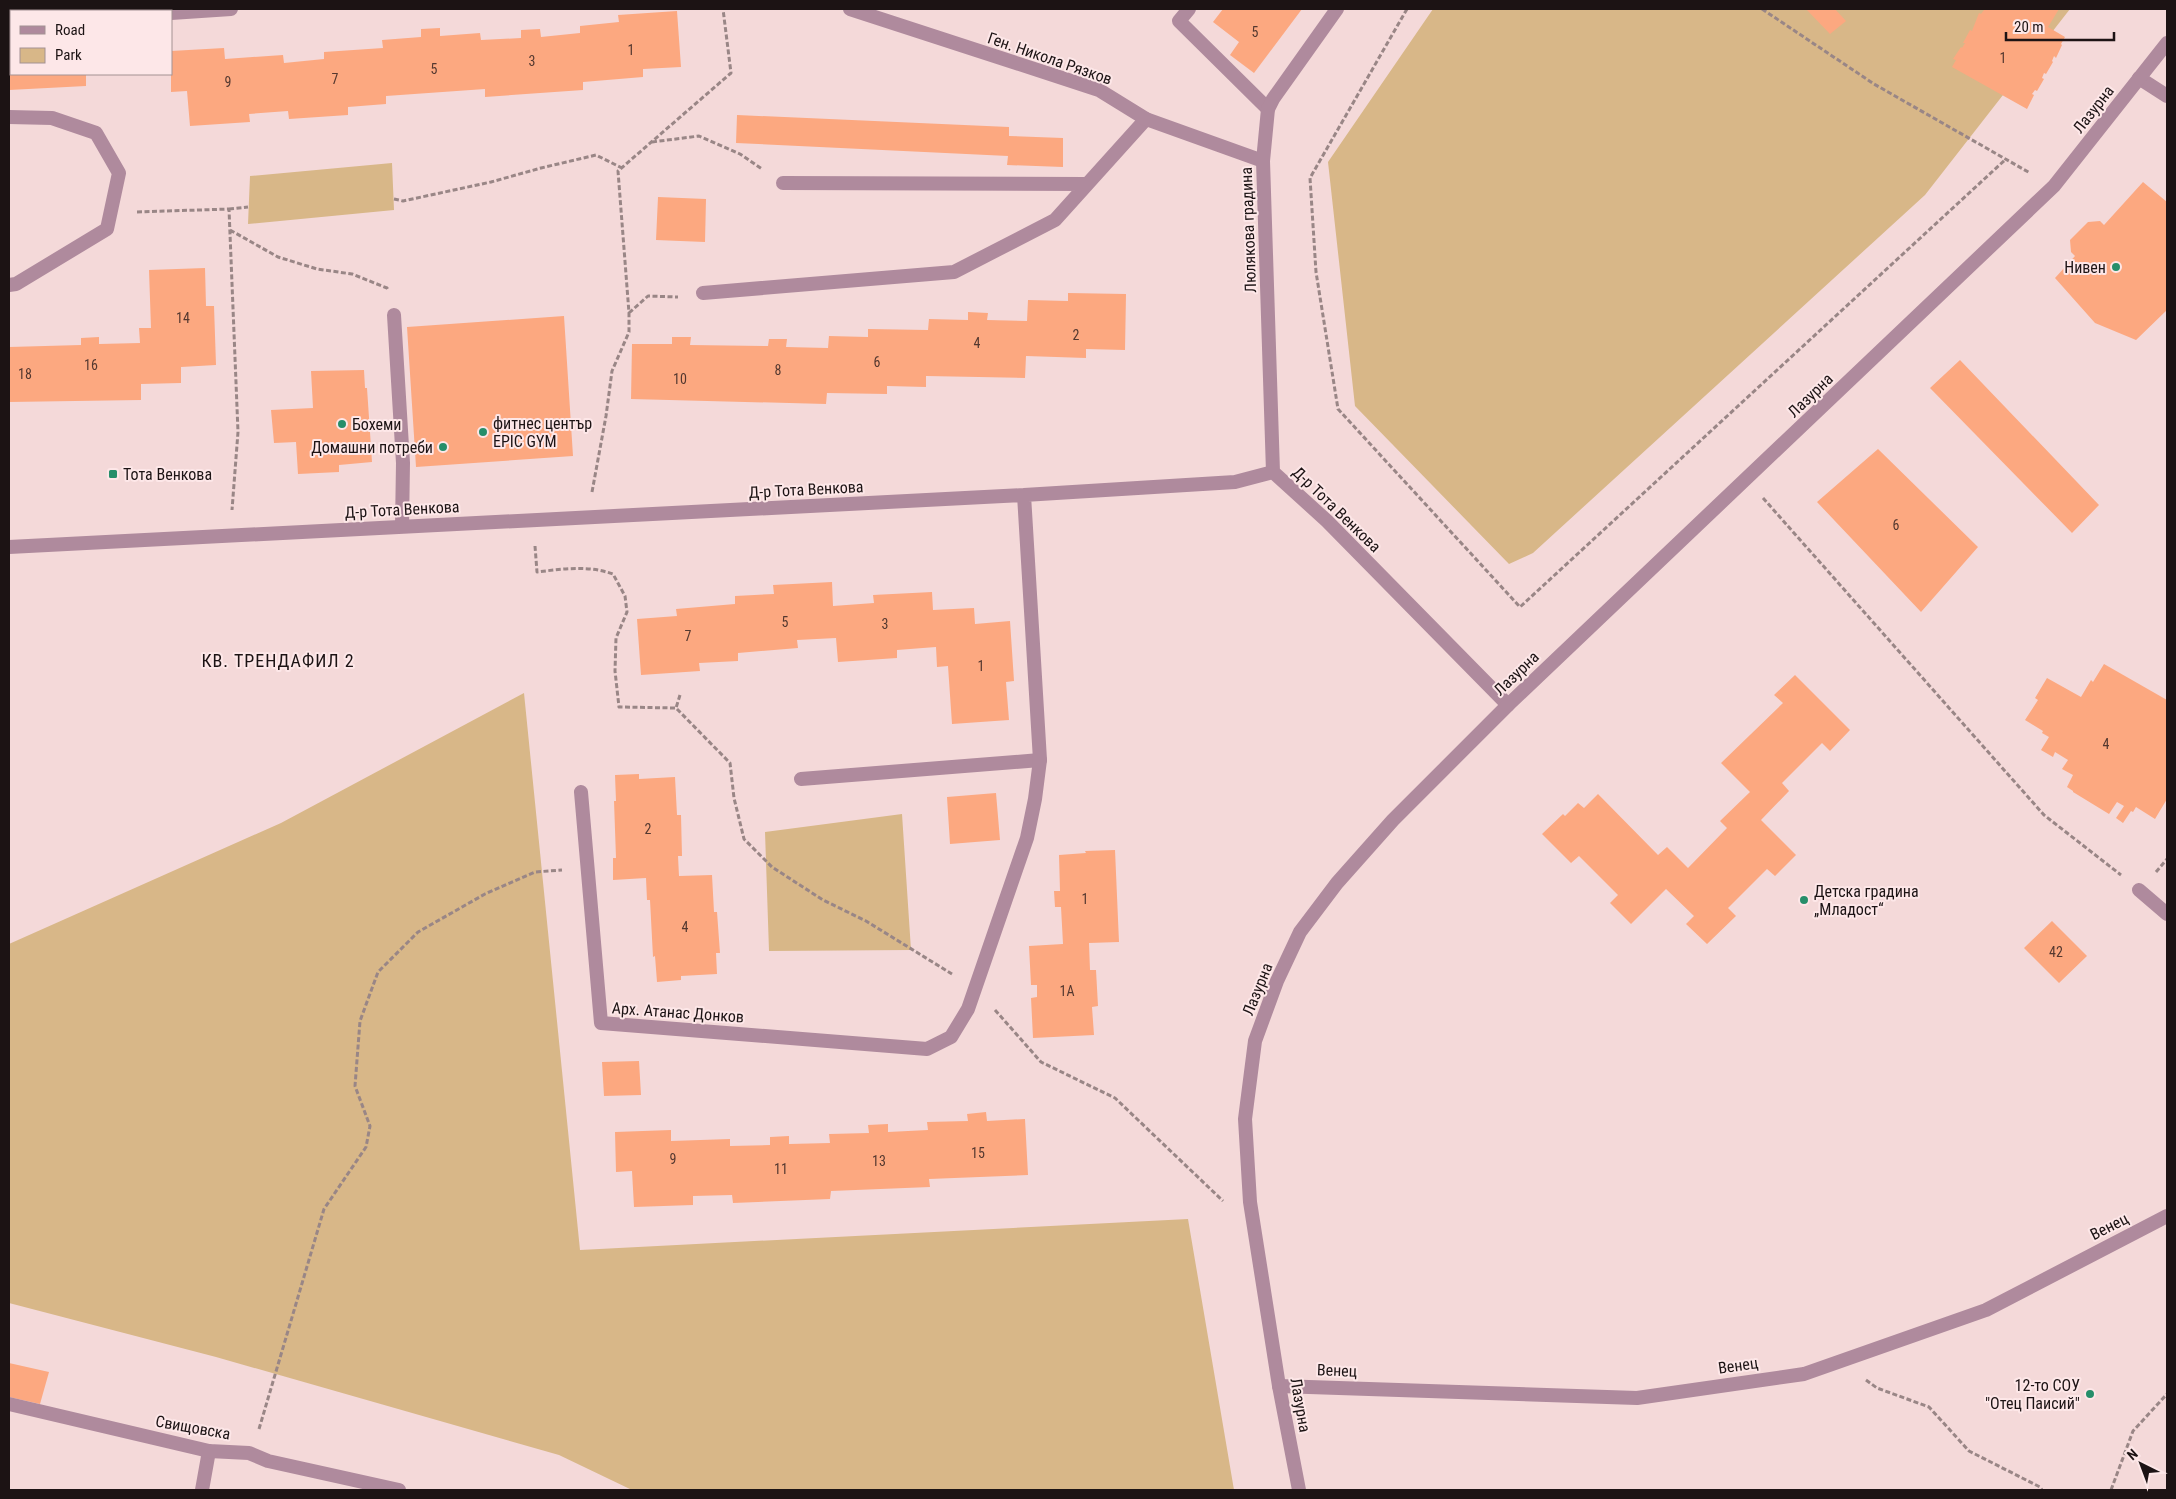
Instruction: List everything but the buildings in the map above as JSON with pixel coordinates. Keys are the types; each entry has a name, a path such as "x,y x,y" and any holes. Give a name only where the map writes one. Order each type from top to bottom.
{"street":[{"path":"172,14 231,9"},
{"name":"Ген. Никола Рязков","path":"850,9 1099,90 1146,119 1263,161"},
{"path":"1189,9 1180,21 1268,109"},
{"name":"Люлякова градина","path":"1273,472 1263,161 1268,109 1273,99 1337,9"},
{"name":"Лазурна","path":"1299,1490 1279,1386 1254,1231 1250,1202 1245,1119 1255,1041 1277,981 1300,932 1337,883 1393,820 1508,705 1747,480 2054,186 2167,43"},
{"path":"2139,78 2167,96"},
{"path":"9,117 52,118 96,134 119,173 107,229 16,284 9,285"},
{"path":"703,293 954,272 1055,220 1085,184 1146,119"},
{"path":"783,183 1085,184"},
{"path":"394,315 403,463 402,527"},
{"name":"Д-р Тота Венкова","path":"9,547 1024,496 1235,482 1273,472 1327,521 1508,705"},
{"path":"975,988 1027,838 1036,798 1040,760 1024,496"},
{"path":"801,779 1040,760"},
{"name":"Арх. Атанас Донков","path":"581,792 602,1023 927,1049 951,1037 968,1009 975,988"},
{"path":"2139,890 2167,914"},
{"name":"Венец","path":"1279,1386 1637,1398 1804,1374 1986,1310 2167,1216"},
{"name":"Свищовска","path":"9,1404 209,1451 249,1453 268,1461 399,1490"},
{"path":"202,1490 209,1451"}],"path":[{"path":"589,518 594,473 606,416 612,371 629,332 618,171 732,73 723,9"},
{"path":"1407,9 1310,178 1316,272 1338,409 1520,607 2006,159"},
{"path":"1762,9 1874,84 2054,186"},
{"path":"652,142 700,136 740,154 783,183"},
{"path":"394,199 403,201 492,182 596,155 622,168"},
{"path":"110,212 248,207"},
{"path":"229,209 238,432 230,536"},
{"path":"229,230 278,257 317,269 352,274 387,288 394,315"},
{"path":"629,313 648,296 678,296 703,293"},
{"path":"1747,480 2044,815 2139,890"},
{"path":"534,520 537,572 563,569 597,569 613,574 625,596 627,612 616,638 615,671 618,707 676,708 730,763 734,798 744,839 772,867 823,900 866,920 975,988 1041,1062 1115,1098 1254,1231"},
{"path":"676,708 680,695"},
{"path":"249,1453 256,1442 263,1412 324,1209 366,1147 370,1126 355,1086 360,1021 378,972 418,932 486,894 535,872 588,869"},
{"path":"1840,1362 1877,1388 1929,1407 1969,1451 2040,1487 2042,1490"},
{"path":"2111,1490 2133,1432 2167,1394"}],"green space":[{"path":"1433,9 2070,9 1925,195 1533,553 1509,564 1355,406 1328,162"},
{"path":"392,163 394,210 248,224 250,176"},
{"path":"524,693 580,1250 1188,1219 1234,1490 632,1490 559,1455 216,1357 9,1303 9,944 281,823"},
{"path":"902,814 911,950 769,951 765,832"}],"place":[{"name":"Нивен","path":"2116,267"},
{"name":"Бохеми","path":"342,424"},
{"name":"фитнес център EPIC GYM","path":"483,432"},
{"name":"Домашни потреби","path":"443,447"},
{"name":"Тота Венкова","path":"113,474"},
{"name":"Детска градина „Младост“","path":"1804,900"},
{"name":"12-то СОУ \"Отец Паисий\"","path":"2090,1394"}],"district":[{"name":"КВ. ТРЕНДАФИЛ 2","path":"278,661"}]}
